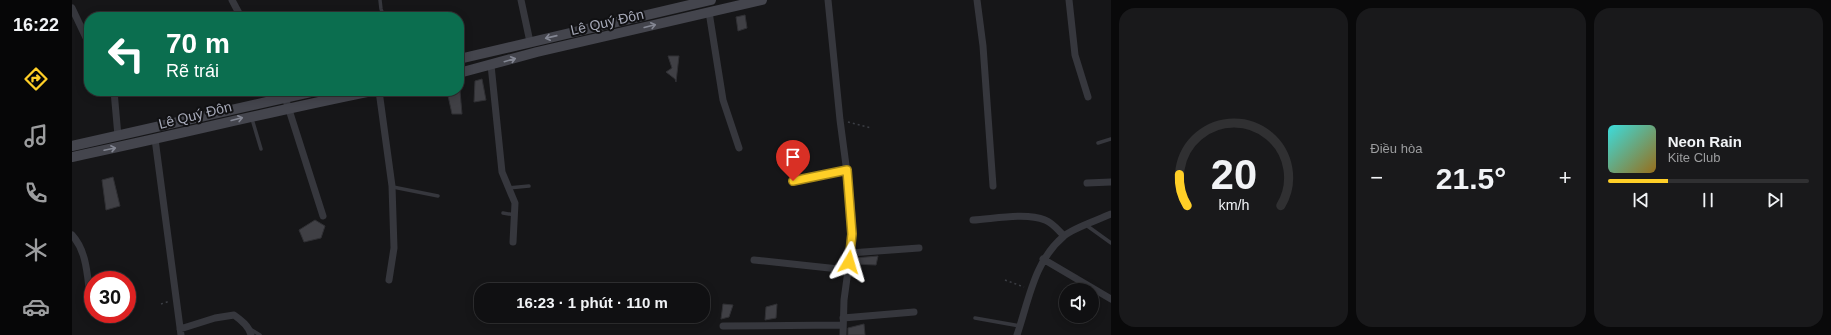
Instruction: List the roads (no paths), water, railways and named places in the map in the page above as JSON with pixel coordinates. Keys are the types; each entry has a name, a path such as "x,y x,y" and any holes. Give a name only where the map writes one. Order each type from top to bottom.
{"main road":[{"name":"Lê Quý Đôn","path":"464,59 711,0"},
{"name":"Lê Quý Đôn","path":"464,72 537,52 762,0"},
{"path":"629,20 632,31"},
{"name":"Lê Quý Đôn","path":"72,146 118,136 276,96"},
{"name":"Lê Quý Đôn","path":"72,157 288,107 346,96"}],"street":[{"path":"232,0 238,12"},
{"path":"521,0 530,42"},
{"path":"828,0 840,120 847,170 852,234 843,335"},
{"path":"977,0 983,46 993,186"},
{"path":"1070,0 1076,55 1088,97"},
{"path":"73,11 84,34"},
{"path":"710,12 723,100 738,148"},
{"path":"491,65 502,172 515,203 513,242"},
{"path":"114,96 118,136"},
{"path":"285,96 323,216"},
{"path":"380,96 392,186 394,248 389,280"},
{"path":"155,139 180,332 215,318 234,315 250,332"},
{"path":"793,181 847,170"},
{"path":"1087,183 1111,182"},
{"path":"1017,335 1036,273 1044,259 1064,236 1111,214"},
{"path":"973,220 1030,217 1049,222 1064,236"},
{"path":"72,235 79,244 87,271"},
{"path":"850,253 919,248"},
{"path":"1044,259 1111,299"},
{"path":"754,260 848,270"},
{"path":"723,326 843,322 914,312"}],"lane":[{"path":"380,0 382,12"},
{"path":"251,116 262,149"},
{"path":"1098,143 1111,139"},
{"path":"392,186 438,196"},
{"path":"508,188 529,186"},
{"path":"503,213 515,214"},
{"path":"1086,225 1111,243"},
{"path":"975,318 1020,326"},
{"path":"250,332 260,335"}]}
